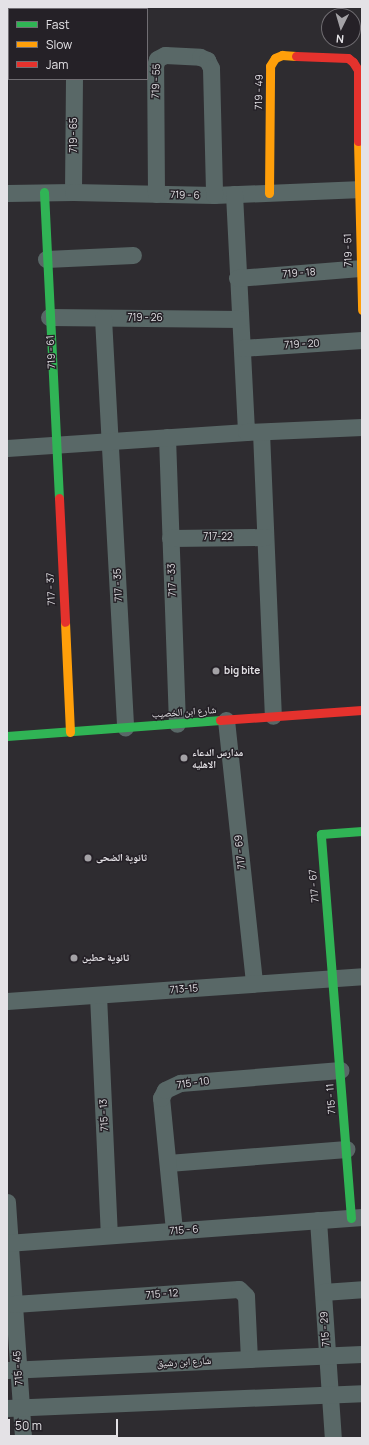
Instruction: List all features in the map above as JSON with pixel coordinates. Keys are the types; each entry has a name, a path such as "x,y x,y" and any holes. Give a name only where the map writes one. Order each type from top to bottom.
{"street":[{"name":"719 - 55","path":"156,194 155,66 157,59 165,55 200,56 207,60 210,68 214,195"},
{"name":"719 - 49","path":"269,193 270,66 275,58 282,55 348,58 353,62 358,70 360,190"},
{"name":"719 - 65","path":"73,192 74,80"},
{"name":"719 - 6","path":"7,193 73,192 214,195 360,190"},
{"name":"719 - 51","path":"360,190 360,268 362,310"},
{"name":"719 - 61","path":"44,192 55,444"},
{"path":"234,194 242,348 265,537 273,716"},
{"path":"46,259 133,255"},
{"name":"719 - 18","path":"238,278 360,268"},
{"name":"719 - 26","path":"49,318 240,319"},
{"name":"717 - 35","path":"103,318 111,442 125,727"},
{"name":"719 - 20","path":"242,348 362,340"},
{"path":"7,448 167,437 362,427"},
{"name":"717 - 33","path":"167,437 177,724"},
{"name":"717 - 37","path":"55,444 70,732"},
{"name":"717-22","path":"170,538 265,537"},
{"name":"شارع ابن الخصيب","path":"7,736 362,710"},
{"name":"717 - 69","path":"226,720 254,984"},
{"name":"717 - 67","path":"333,978 321,834 362,831"},
{"name":"713-15","path":"7,1001 362,976"},
{"name":"715 - 11","path":"333,978 346,1149 357,1217"},
{"name":"715 - 13","path":"98,995 109,1235"},
{"name":"715 - 10","path":"174,1230 161,1098 164,1090 180,1083 340,1070"},
{"path":"168,1164 346,1149"},
{"name":"715 - 45","path":"7,1202 8,1243 14,1304 14,1408 23,1438"},
{"name":"715 - 6","path":"8,1243 357,1217"},
{"name":"715 - 29","path":"318,1220 333,1438"},
{"name":"715 - 12","path":"14,1304 239,1289 246,1296 249,1359"},
{"path":"323,1292 362,1289"},
{"name":"شارع ابن رشيق","path":"13,1370 362,1354"},
{"path":"14,1408 362,1393"}],"traffic: fast":[{"path":"44,192 59,498"},
{"path":"7,736 220,720"},
{"path":"351,1218 321,834 362,831"}],"traffic: slow":[{"path":"269,193 270,66 275,58 282,55 296,56"},
{"path":"358,141 362,310"},
{"path":"65,622 70,732"}],"traffic: jam":[{"path":"296,56 348,58 353,62 358,70 358,141"},
{"path":"59,498 65,622"},
{"path":"220,720 362,710"}],"place":[{"name":"big bite","path":"216,671"},
{"name":"مدارس الدعاء الاهليه","path":"184,758"},
{"name":"ثانوية الضحى","path":"88,858"},
{"name":"ثانوية حطين","path":"74,958"}]}
